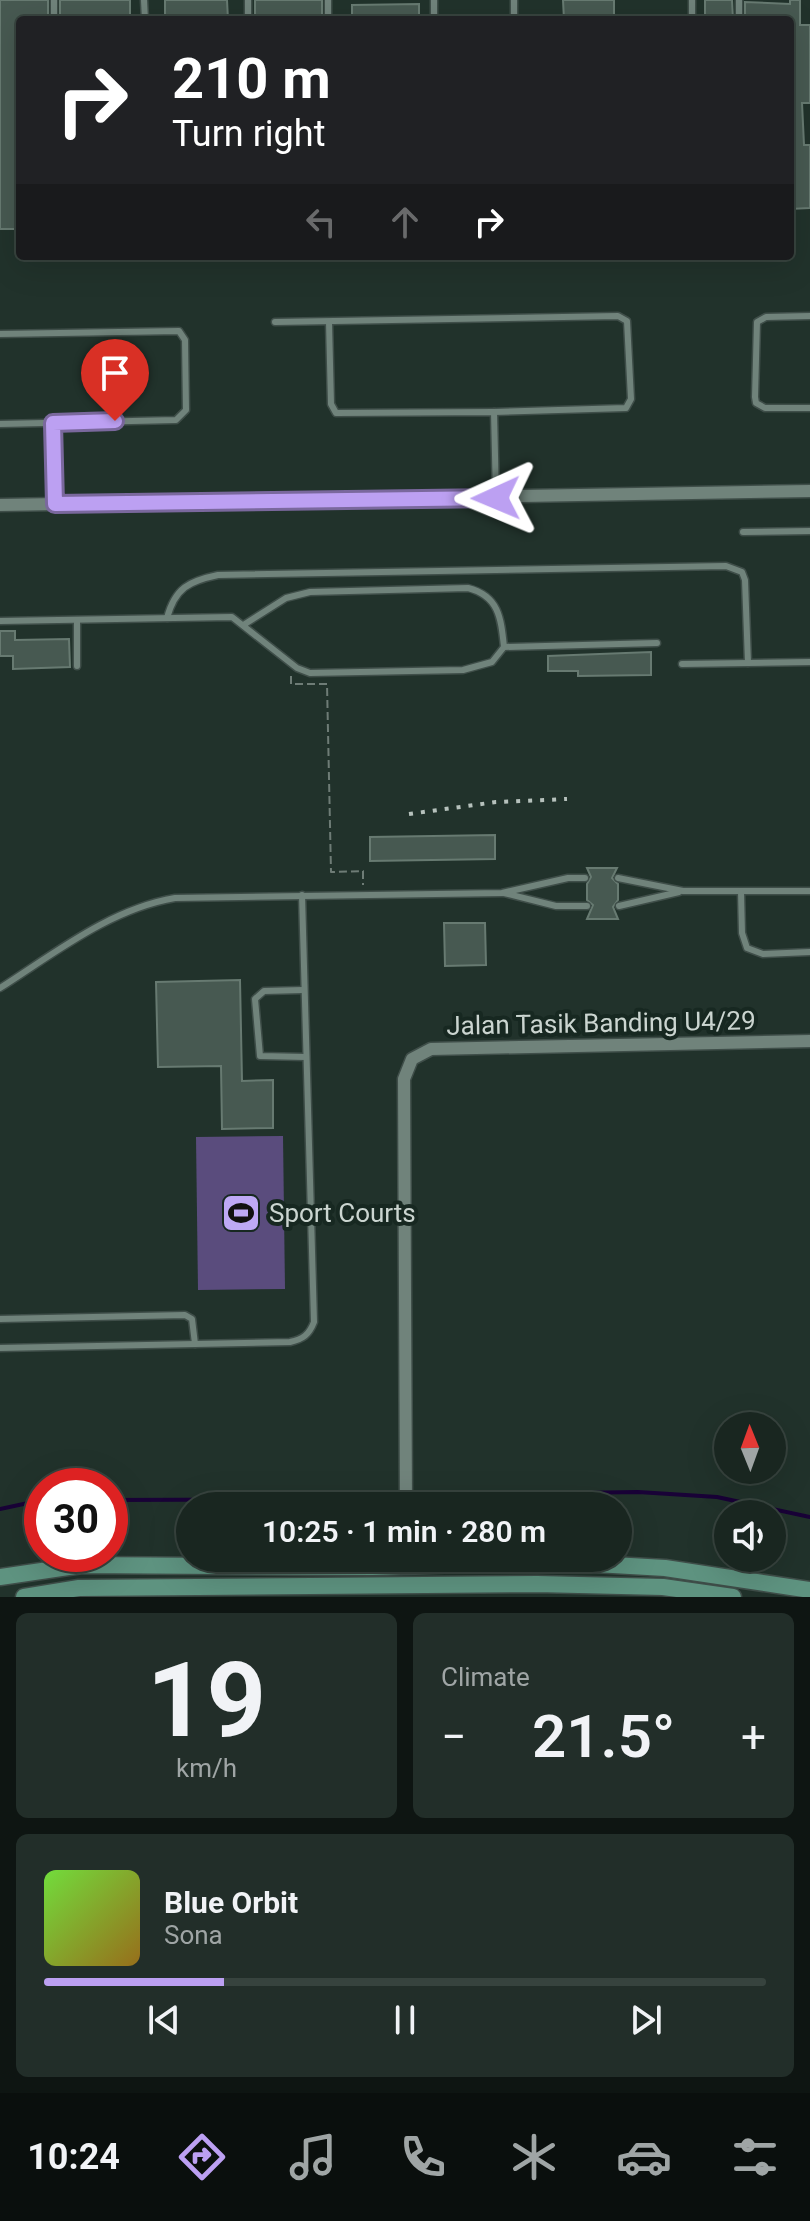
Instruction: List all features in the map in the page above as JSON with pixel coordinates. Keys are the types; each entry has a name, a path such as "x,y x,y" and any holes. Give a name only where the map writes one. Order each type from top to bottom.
{"main road":[{"path":"0,1577 82,1565 176,1566"},
{"path":"632,1566 665,1568 810,1590"},
{"path":"24,1597 79,1588 537,1584 663,1587 733,1597"}],"street":[{"path":"0,505 810,491"},
{"name":"Jalan Tasik Banding U4/29","path":"406,1492 404,1079 412,1059 431,1049 810,1041"}],"lane":[{"path":"275,322 618,316 627,321 631,399 626,408 336,413 331,404 329,322"},
{"path":"810,316 766,317 757,322 755,397 760,407 765,408 810,408"},
{"path":"0,334 174,330 183,334 186,410 181,419 0,424"},
{"path":"494,412 496,498"},
{"path":"53,423 55,504"},
{"path":"743,532 810,531"},
{"path":"167,618 173,597 183,586 218,575 726,566 742,572 745,580 748,663"},
{"path":"0,621 222,617 245,624 297,668 310,673 463,670 492,662 504,647 498,608 482,592 468,588 310,592 286,598 245,624"},
{"path":"77,620 77,666"},
{"path":"504,647 657,643"},
{"path":"682,664 810,662"},
{"path":"0,988 101,924 146,903 175,898 502,893 568,878 585,878"},
{"path":"618,878 683,891 810,891"},
{"path":"619,906 683,891"},
{"path":"741,892 742,933 747,948 763,954 810,952"},
{"path":"502,893 556,906 587,906"},
{"path":"0,1348 290,1342 300,1340 311,1329 314,1322 302,895"},
{"path":"303,990 264,991 255,999 260,1056 306,1057"},
{"path":"0,1319 185,1315 193,1322 195,1344"}],"path":[{"path":"291,684 327,684 331,872 363,871 364,894"}],"shaded area":[{"name":"Sport Courts","path":"283,1136 285,1289 198,1290 196,1137"}],"building":[{"path":"0,0 48,0 48,16 16,16 16,229 0,229"},
{"path":"60,0 130,0 130,16 60,16"},
{"path":"165,0 227,0 228,16 165,16"},
{"path":"255,0 322,0 322,16 255,16"},
{"path":"563,0 614,0 614,16 564,16"},
{"path":"705,0 732,0 733,16 705,16"},
{"path":"790,0 800,0 800,25 810,25 810,103 802,103 804,145 810,145 810,208 794,209 794,16 745,16 745,2 790,4"},
{"path":"419,4 419,16 352,16 352,5"},
{"path":"0,631 15,631 15,640 69,639 70,667 13,669 13,656 0,656"},
{"path":"651,652 651,675 578,676 578,671 548,671 548,656"},
{"path":"495,835 495,859 370,861 370,837"},
{"path":"587,868 617,868 612,878 618,884 618,900 613,907 618,919 587,919 593,905 587,900 587,884 591,877"},
{"path":"444,923 485,923 486,965 445,966"},
{"path":"240,980 242,1081 273,1080 273,1128 222,1129 221,1066 158,1067 156,982"}],"waterway":[{"path":"632,1492 717,1497 810,1517"},
{"path":"128,1500 176,1500"},
{"path":"0,1509 24,1504"}],"railway":[{"path":"409,814 496,802 567,799"}],"place":[{"name":"Sport Courts","path":"241,1213"}],"route":[{"path":"115,421 53,423 55,504 496,498"}]}
